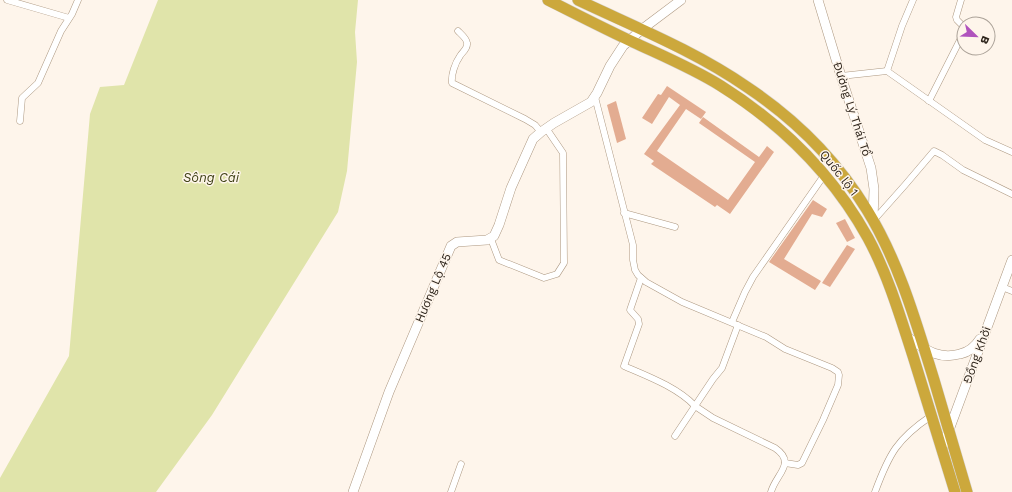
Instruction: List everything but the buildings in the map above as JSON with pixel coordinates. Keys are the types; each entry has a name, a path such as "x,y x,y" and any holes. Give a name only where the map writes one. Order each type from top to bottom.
{"highway":[{"name":"Quốc lộ 1","path":"548,0 700,74 740,98 784,132 825,174 844,200 869,240 890,287 955,492"},
{"name":"Quốc lộ 1","path":"578,0 705,61 726,73 770,103 804,132 835,165 852,187 873,221 904,285 925,349 967,492"}],"street":[{"path":"7,0 69,18"},
{"path":"20,121 22,98 38,83 61,31 78,0"},
{"path":"458,30 468,44 459,57 454,68 452,83 544,130 563,153 564,263 557,274 544,278 499,260 491,239 496,234 511,188 533,139 544,130 559,120 587,106 595,97 619,51 641,30 681,0"},
{"name":"Đường Lý Thái Tổ","path":"818,0 873,175 873,221"},
{"path":"887,71 902,26 913,0"},
{"path":"957,16 961,0"},
{"path":"929,100 956,48"},
{"path":"841,76 887,71 985,140 1012,152"},
{"path":"595,97 633,245 634,266 638,275 682,302 766,337 785,349 832,368 840,375 838,385 823,420 802,463 798,466 785,463"},
{"path":"873,221 934,151 963,170 1012,194"},
{"path":"732,322 745,292 754,277 825,174"},
{"path":"624,213 675,227"},
{"name":"Hương Lộ 45","path":"352,492 389,392 451,246 457,242 491,239"},
{"name":"Đồng Khởi","path":"942,449 1012,260"},
{"path":"641,278 630,310 638,319 639,324 624,366 652,378 679,393 713,418 775,448 783,455 785,463 771,492"},
{"path":"1002,287 1012,291"},
{"path":"675,436 722,368 738,325"},
{"path":"906,336 925,349 942,356 949,356 964,353 971,349 977,344 984,333"},
{"path":"875,492 883,470 897,444 914,427 931,416"},
{"path":"451,492 461,464"}],"water":[{"name":"Sông Cái","path":"158,0 358,0 355,32 357,62 347,171 338,212 212,415 156,492 0,492 0,478 69,356 90,114 100,87 124,85"}]}
